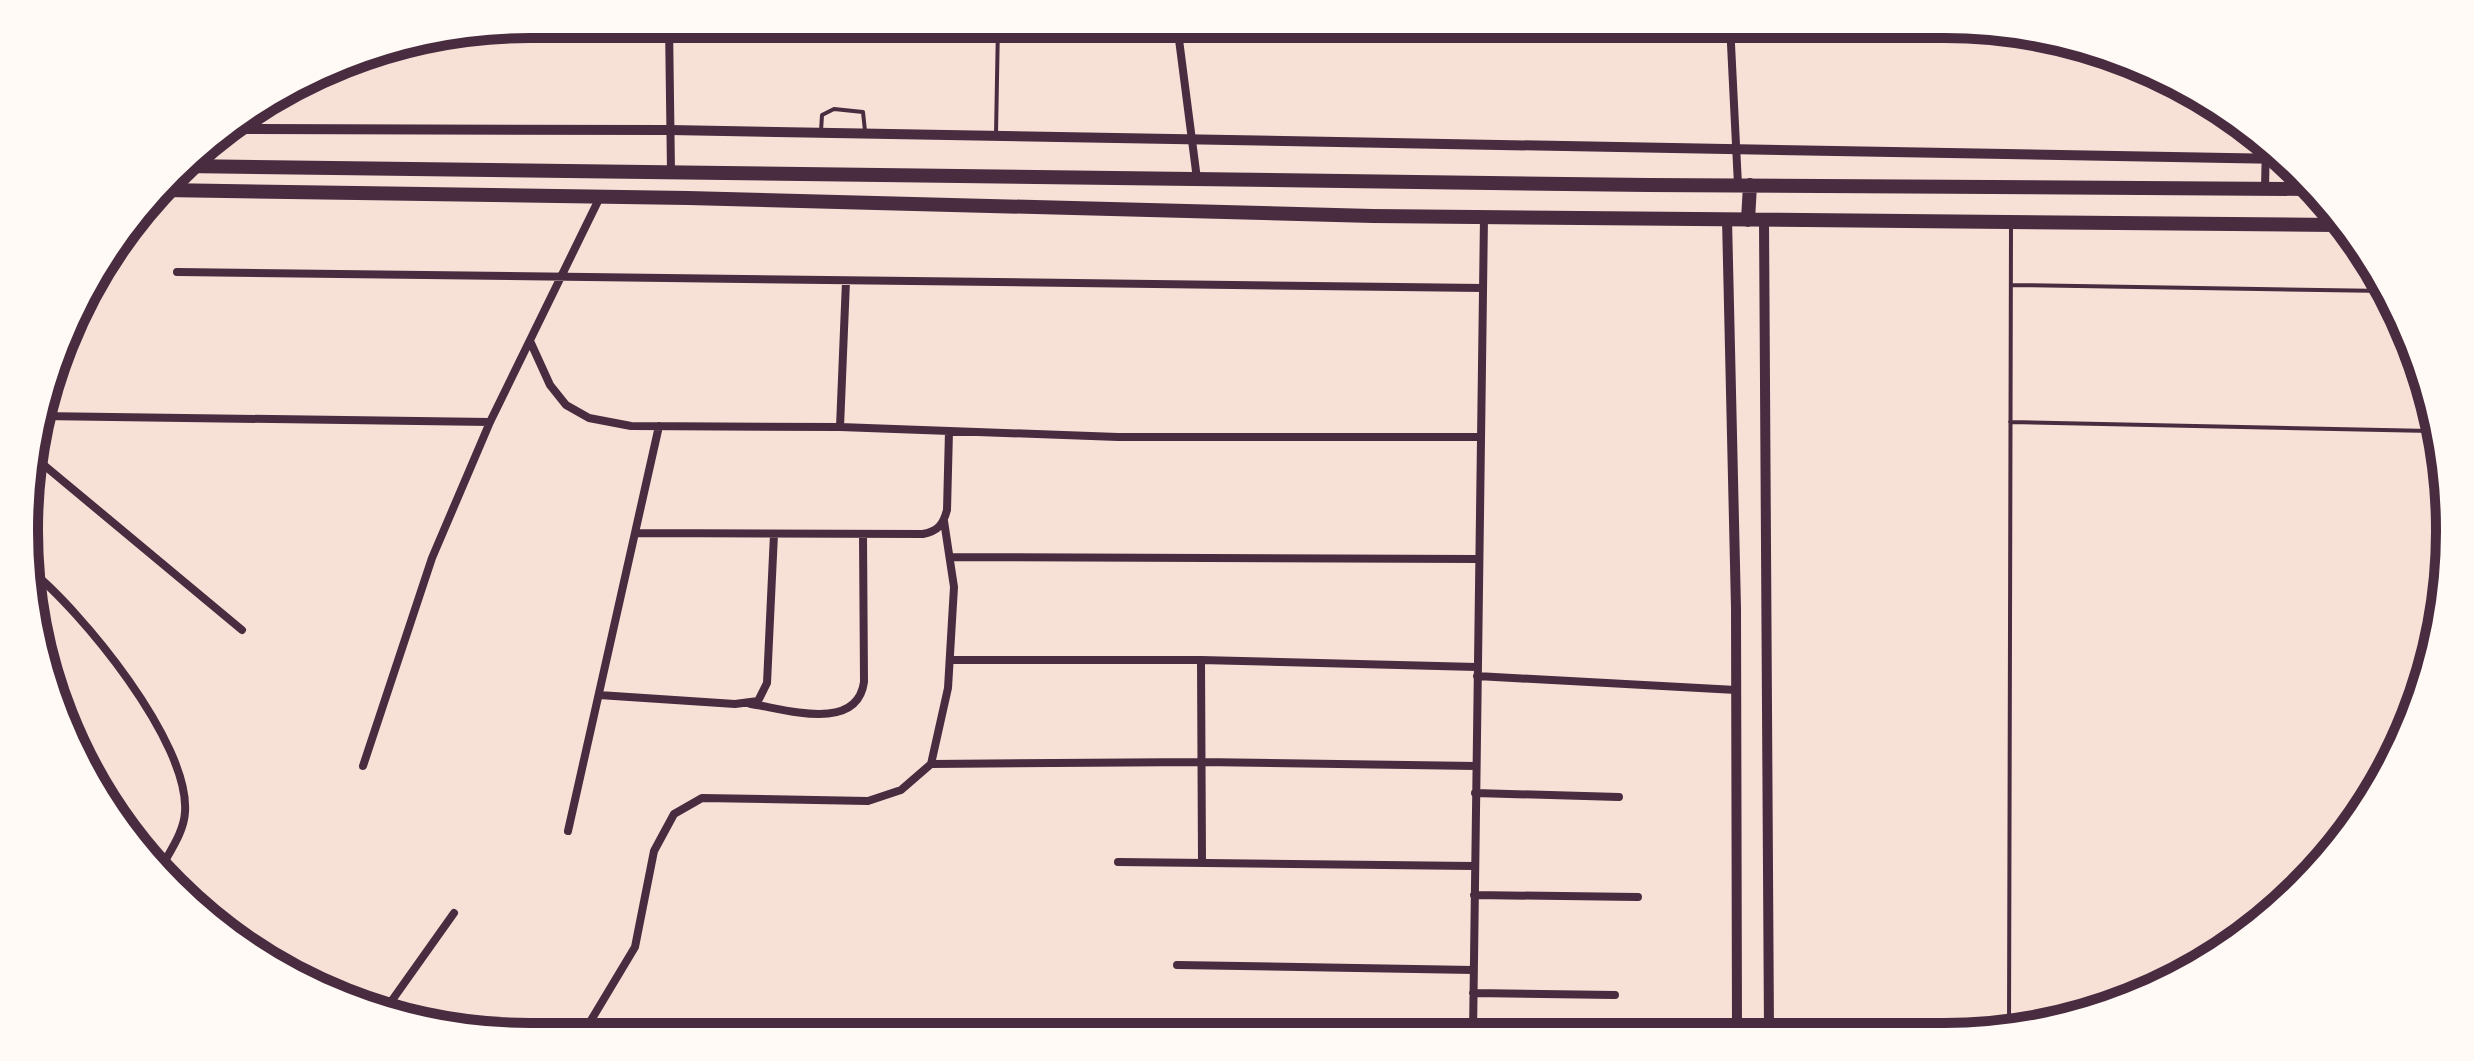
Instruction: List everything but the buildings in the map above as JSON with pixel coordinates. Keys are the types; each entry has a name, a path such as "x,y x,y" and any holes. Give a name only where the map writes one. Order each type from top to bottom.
{"main road":[{"path":"199,166 2298,189"},
{"path":"1744,185 1748,220"},
{"path":"175,190 600,196 1484,217 2329,225"}],"street":[{"path":"669,38 671,172"},
{"path":"1179,38 1197,179"},
{"path":"1731,38 1736,146 1744,185"},
{"path":"246,129 670,130 1736,146 2265,158"},
{"path":"2265,188 2266,158"},
{"path":"363,766 432,558 490,422 600,196"},
{"path":"1473,1023 1484,217"},
{"path":"1727,219 1736,690 1737,1023"},
{"path":"1764,221 1769,1023"},
{"path":"177,272 1483,288"},
{"path":"840,427 846,281"},
{"path":"530,341 550,385 566,405 589,418 631,426 840,427 1118,437 1481,437"},
{"path":"52,416 490,422"},
{"path":"568,831 659,426"},
{"path":"589,1023 635,947 654,851 674,814 702,798 868,801 901,790 931,764 941,727 950,660 952,557 944,521 949,431"},
{"path":"42,464 242,630"},
{"path":"635,533 923,534 935,531 944,521"},
{"path":"749,703 758,701 767,683 774,534"},
{"path":"599,695 749,703 822,714 849,709 861,698 864,682 863,535"},
{"path":"952,557 1479,559"},
{"path":"41,580 67,604 114,660 174,758 181,777 185,814 165,860"},
{"path":"950,660 1201,660 1477,672 1736,690"},
{"path":"1201,660 1202,863"},
{"path":"931,764 1202,762 1476,766"},
{"path":"1475,793 1619,797"},
{"path":"1118,862 1474,866"},
{"path":"1474,895 1638,897"},
{"path":"391,1002 454,913"},
{"path":"1177,965 1473,970"},
{"path":"1473,993 1615,995"}],"lane":[{"path":"996,137 998,38"},
{"path":"820,133 822,115 828,111 857,110 866,117 865,134"},
{"path":"2009,1019 2011,223"},
{"path":"2011,285 2374,291"},
{"path":"2010,422 2426,431"}]}
